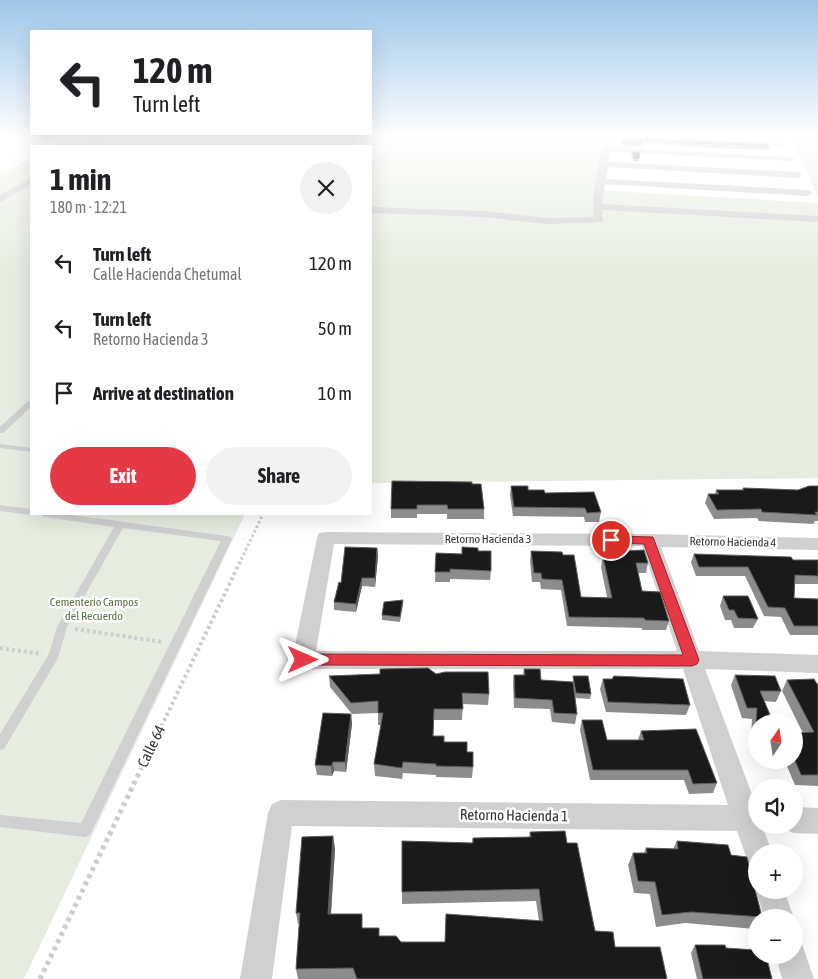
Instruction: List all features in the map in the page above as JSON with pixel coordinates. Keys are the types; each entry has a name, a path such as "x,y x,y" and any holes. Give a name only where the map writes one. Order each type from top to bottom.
{"street":[{"path":"0,199 28,183"},
{"path":"372,210 484,214 548,221 599,220 597,207 600,183"},
{"path":"622,183 810,197 802,183"},
{"path":"16,190 30,191"},
{"path":"597,207 818,219"},
{"name":"Retorno Hacienda 3","path":"649,540 326,538 303,660 692,660"},
{"path":"649,540 748,807"},
{"name":"Retorno Hacienda 4","path":"649,540 818,544"},
{"path":"692,660 818,664"},
{"name":"Retorno Hacienda 1","path":"256,979 281,813 748,818"},
{"path":"803,820 818,821"},
{"path":"793,964 798,979"}],"lane":[{"path":"0,430 30,404"},
{"path":"0,446 30,450"},
{"path":"0,508 30,512"},
{"path":"0,821 85,830 227,539 120,524 94,517 61,515"},
{"path":"0,745 54,655 62,627 120,524"}],"path":[{"name":"Calle 64","path":"40,979 263,515"},
{"path":"62,627 176,644"},
{"path":"0,648 54,655"}],"green space":[{"name":"Cementerio Campos del Recuerdo","path":"0,183 30,183 30,515 245,515 24,979 0,979"},
{"path":"372,183 596,183 595,190 818,203 818,478 372,483"},
{"path":"812,183 818,183 818,196"}],"building":[{"path":"392,481 472,482 472,484 481,484 484,509 448,509 447,505 417,505 417,509 391,509"},
{"path":"511,486 528,486 528,490 544,490 545,493 594,492 601,512 587,513 585,508 514,507"},
{"path":"809,486 818,486 818,512 815,512 817,515 762,512 761,509 717,510 708,494 719,494 716,490 744,490 743,488 798,490"},
{"path":"345,547 377,548 375,578 362,578 356,604 334,602 339,582 341,583"},
{"path":"462,547 478,548 478,551 491,551 491,571 450,569 450,572 435,572 436,553 462,554"},
{"path":"644,550 648,563 636,563 642,591 660,592 669,621 645,620 644,618 569,617 562,580 542,579 541,573 534,573 531,551 562,552 563,555 574,555 581,597 612,598 603,557 608,557 607,552"},
{"path":"694,554 791,557 793,560 818,560 818,576 795,575 794,598 818,599 818,626 794,626 785,608 768,607 748,567 699,567"},
{"path":"723,596 748,596 758,619 738,618 734,610 729,610"},
{"path":"403,600 400,617 382,615 384,602"},
{"path":"428,668 436,674 445,672 488,672 489,694 462,693 463,709 434,709 433,736 444,736 444,742 467,742 467,752 473,752 473,767 436,766 436,764 403,762 402,768 374,764 383,713 378,713 378,701 351,703 329,676 380,674 380,669"},
{"path":"524,669 540,669 541,680 573,682 577,714 554,713 552,700 515,698 514,675 525,675"},
{"path":"735,675 775,676 781,691 760,691 770,714 757,714 757,708 747,708"},
{"path":"573,676 588,676 591,694 576,693"},
{"path":"614,676 683,679 690,705 608,702 603,679 612,679"},
{"path":"814,679 818,684 818,775 801,775 799,769 803,769 803,733 814,732 787,680"},
{"path":"323,713 351,714 345,762 333,762 331,766 315,765"},
{"path":"582,720 602,720 607,740 644,740 641,731 696,729 717,783 693,784 688,770 593,770"},
{"path":"565,831 567,843 577,843 595,931 613,932 615,947 660,947 667,979 357,979 353,968 296,969 300,913 296,913 302,837 333,836 328,914 362,914 362,928 379,928 379,936 396,936 401,942 445,942 446,914 543,921 539,889 402,892 402,841 473,843 473,838 531,837 530,832"},
{"path":"677,841 728,845 731,855 747,857 748,899 758,899 760,909 748,909 748,916 691,912 662,915 655,882 638,881 633,853 647,853 646,848 678,849"},
{"path":"695,945 725,945 726,948 748,949 748,964 768,964 772,979 703,979"}],"route":[{"path":"303,660 692,660 649,540 611,540"}]}
